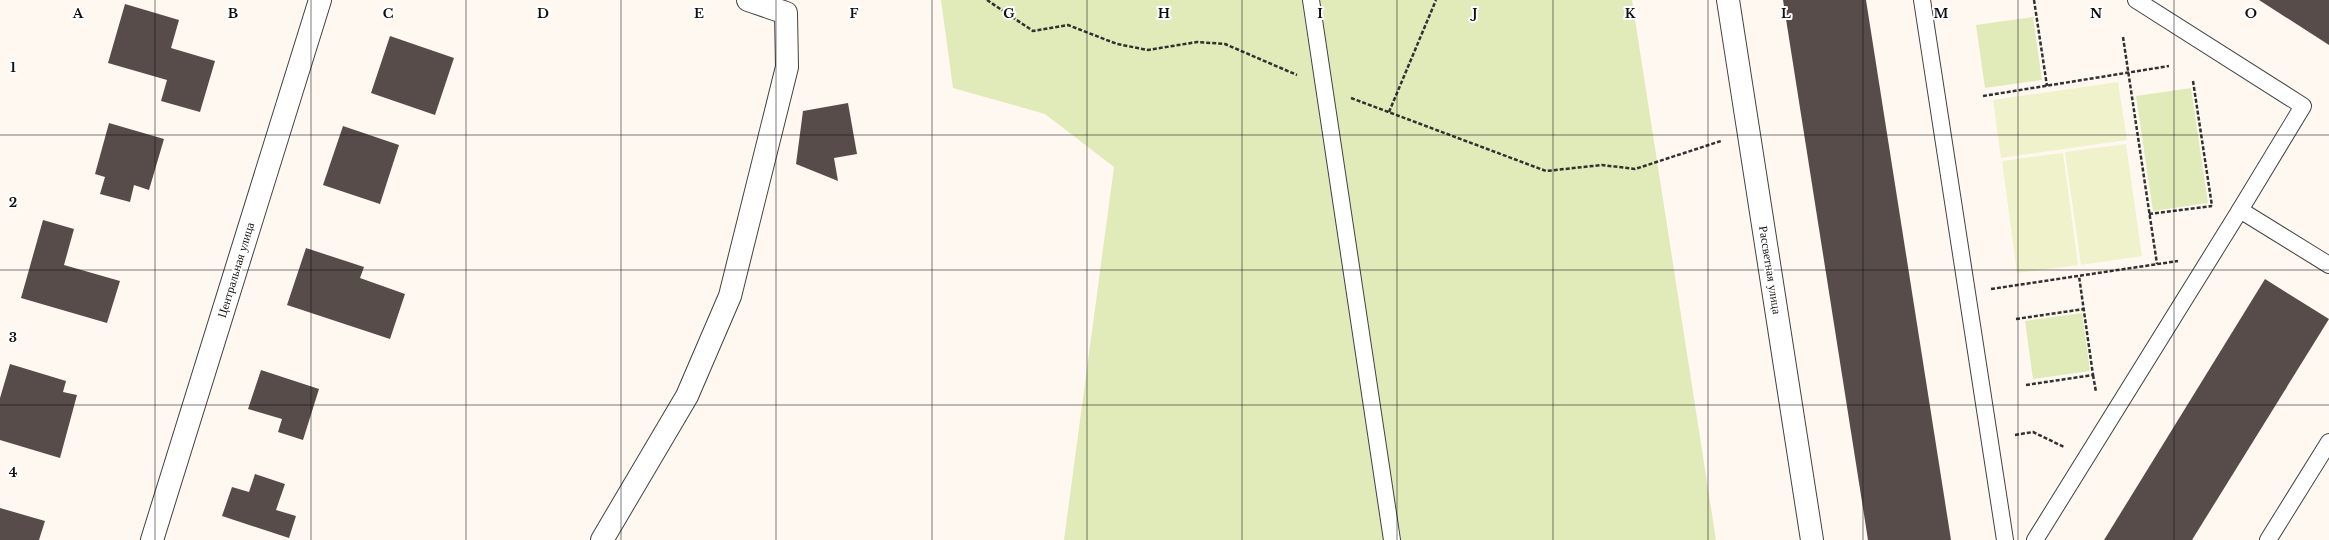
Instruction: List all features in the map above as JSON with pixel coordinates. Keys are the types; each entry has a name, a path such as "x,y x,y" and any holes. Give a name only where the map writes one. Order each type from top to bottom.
{"street":[{"name":"Центральная улица","path":"152,540 320,0"},
{"path":"602,540 686,396 730,296 787,67 789,7 748,0"},
{"name":"Рассветная улица","path":"1728,0 1812,540"}],"lane":[{"path":"1311,0 1392,540"},
{"path":"1922,0 2005,540"},
{"path":"2035,540 2212,256 2303,106 2136,0"},
{"path":"2240,210 2329,265"},
{"path":"2268,540 2329,442"}],"path":[{"path":"986,0 1033,31 1068,25 1118,44 1148,50 1197,42 1225,44 1324,88 1546,171 1602,165 1635,169 1685,154 1716,141 1750,139"},
{"path":"1389,112 1436,0"},
{"path":"2034,0 2047,86"},
{"path":"2122,37 2157,264"},
{"path":"1983,96 2170,66"},
{"path":"2193,81 2212,206"},
{"path":"2149,214 2217,206"},
{"path":"1967,292 2212,256"},
{"path":"2079,276 2096,397"},
{"path":"2016,319 2084,309"},
{"path":"2026,385 2093,374"},
{"path":"1989,439 2034,432 2086,458"}],"green space":[{"path":"941,0 1632,0 1716,540 1064,540 1114,167 1045,114 953,88"},
{"path":"2033,17 2042,80 1985,88 1976,25"},
{"path":"2118,82 2127,140 2001,158 1993,100"},
{"path":"2191,88 2208,203 2153,211 2136,96"},
{"path":"2126,144 2142,256 2081,265 2065,152"},
{"path":"2063,153 2078,265 2017,273 2002,161"},
{"path":"2082,313 2090,371 2033,379 2025,321"}],"building":[{"path":"1783,0 1866,0 1951,540 1868,540"},
{"path":"2259,0 2329,0 2329,45"},
{"path":"125,4 179,20 171,48 215,61 200,112 161,101 167,80 108,63"},
{"path":"390,36 454,58 435,115 371,93"},
{"path":"848,103 857,154 834,158 838,181 796,164 803,111"},
{"path":"109,123 164,139 149,190 134,185 130,202 100,194 105,177 95,174"},
{"path":"343,126 399,145 380,204 323,185"},
{"path":"43,220 74,229 64,265 120,281 107,323 21,298"},
{"path":"306,248 364,267 360,278 405,294 390,339 287,305"},
{"path":"2265,279 2329,319 2192,540 2104,540"},
{"path":"10,364 66,381 63,392 77,395 60,458 0,440 0,398"},
{"path":"261,370 319,389 303,440 278,432 282,419 248,409"},
{"path":"255,474 285,484 276,510 296,516 289,538 222,516 232,487 249,492"},
{"path":"0,508 45,521 39,540 0,540"}]}
